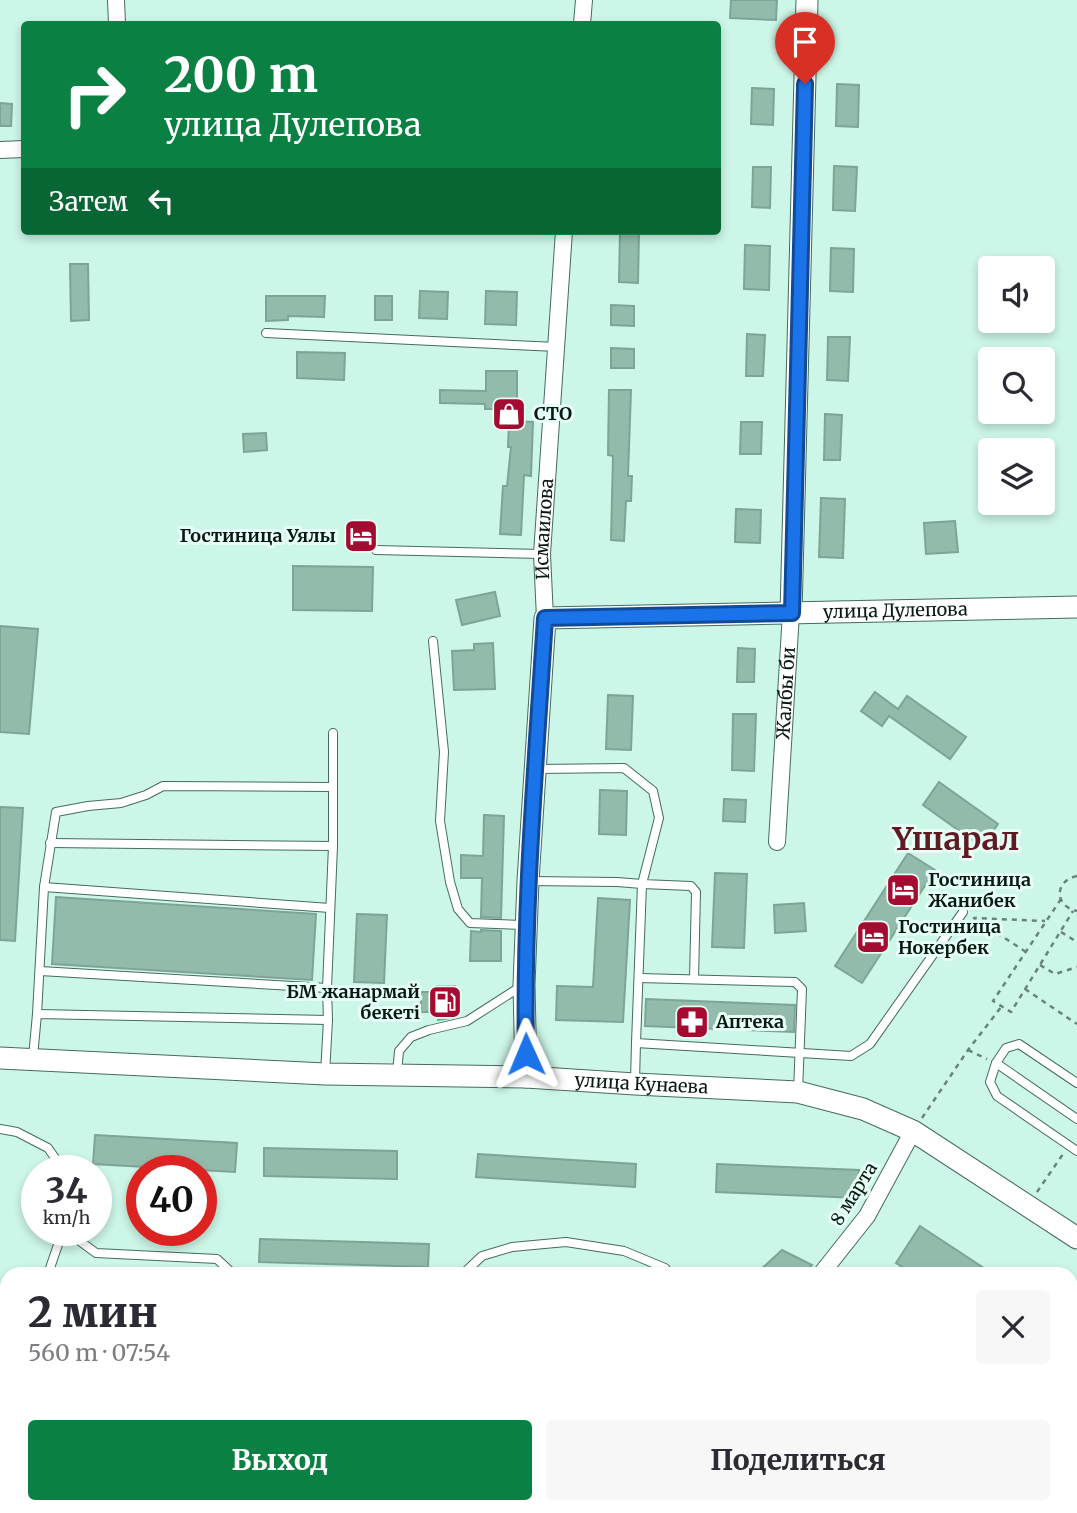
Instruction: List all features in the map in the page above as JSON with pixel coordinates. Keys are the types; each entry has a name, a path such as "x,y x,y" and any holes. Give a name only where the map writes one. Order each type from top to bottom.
{"street":[{"path":"116,0 117,21"},
{"path":"582,21 584,0"},
{"name":"Жалбы би","path":"777,842 792,613 807,0"},
{"path":"0,150 21,149"},
{"name":"Исмаилова","path":"526,1077 524,985 528,881 545,618 542,554 564,235"},
{"name":"улица Дулепова","path":"545,618 1077,607"},
{"name":"улица Кунаева","path":"0,1058 325,1074 526,1077 798,1091 863,1109 913,1131 1077,1238"},
{"name":"8 марта","path":"827,1267 867,1216 913,1131"}],"lane":[{"path":"266,333 557,347"},
{"path":"376,550 542,554"},
{"path":"433,642 444,752 440,821 450,882 458,909 470,923 527,925"},
{"path":"325,1074 333,733"},
{"path":"535,769 624,768 653,791 659,818 642,884 635,1084"},
{"path":"33,1060 44,887 56,812 121,803 146,796 163,786 332,787"},
{"path":"50,843 332,846"},
{"path":"528,881 691,886 696,892 694,979"},
{"path":"44,887 330,908"},
{"path":"636,1043 850,1056 870,1044 963,912"},
{"path":"40,971 327,988"},
{"path":"639,978 795,982 802,989 798,1091"},
{"path":"397,1076 399,1051 411,1037 467,1021 524,985"},
{"path":"37,1014 328,1020"},
{"path":"1077,1083 1019,1044 1006,1048 996,1063 990,1082 997,1096 1077,1151"},
{"path":"996,1063 1077,1119"},
{"path":"0,1129 17,1132 48,1148 53,1155"},
{"path":"470,1267 482,1256 512,1247 566,1242 624,1251 663,1267"},
{"path":"50,1267 58,1246"},
{"path":"86,1246 96,1253 217,1259 226,1267"}],"path":[{"path":"1061,899 1068,908 1075,911 1011,1012 993,1001 1061,899 1061,887 1076,875"},
{"path":"1026,952 974,918 1046,921"},
{"path":"1060,932 1077,942"},
{"path":"1040,965 1055,974 1077,967"},
{"path":"1025,989 1077,1024"},
{"path":"913,1131 968,1050 1002,1006"},
{"path":"968,1050 996,1063"},
{"path":"1027,1206 1069,1145"}],"building":[{"path":"731,0 777,0 776,20 730,18"},
{"path":"837,84 859,85 858,127 836,126"},
{"path":"752,88 774,89 773,125 751,124"},
{"path":"0,103 12,104 11,126 0,126"},
{"path":"834,166 857,167 855,211 833,210"},
{"path":"753,167 771,167 770,208 752,207"},
{"path":"620,235 639,235 638,283 619,282"},
{"path":"745,245 770,246 769,290 744,289"},
{"path":"831,248 854,249 853,292 830,291"},
{"path":"70,264 88,264 89,320 71,321"},
{"path":"420,291 448,292 447,319 419,318"},
{"path":"486,291 517,292 516,325 485,324"},
{"path":"266,296 325,296 324,317 288,316 288,320 266,321"},
{"path":"375,296 392,296 392,320 375,320"},
{"path":"611,305 634,306 634,326 611,325"},
{"path":"747,334 765,335 763,376 746,376"},
{"path":"828,337 850,337 848,381 827,380"},
{"path":"611,348 634,349 634,368 611,368"},
{"path":"297,352 345,353 344,380 297,378"},
{"path":"486,371 517,371 517,409 485,409 485,404 440,403 440,390 486,391"},
{"path":"609,390 631,390 628,476 632,476 631,501 626,501 624,541 611,540 613,456 608,455"},
{"path":"825,414 842,415 840,460 824,460"},
{"path":"509,421 533,422 531,476 524,475 521,535 500,534 503,486 507,486 511,447 508,447"},
{"path":"741,422 762,422 761,454 740,454"},
{"path":"266,433 267,450 244,452 243,434"},
{"path":"821,498 845,499 843,558 819,557"},
{"path":"736,509 761,510 760,543 735,542"},
{"path":"955,521 958,552 926,554 924,523"},
{"path":"293,566 373,567 372,611 293,610"},
{"path":"495,592 500,616 462,625 456,600"},
{"path":"0,626 38,629 29,734 0,732"},
{"path":"493,643 495,689 454,690 452,651 474,650 474,644"},
{"path":"738,648 755,649 754,682 737,682"},
{"path":"875,692 898,709 907,696 966,737 950,759 889,716 882,726 861,711"},
{"path":"608,695 633,696 631,750 606,749"},
{"path":"733,714 756,714 754,771 732,770"},
{"path":"939,782 998,824 982,847 923,805"},
{"path":"600,790 627,791 626,835 599,834"},
{"path":"724,799 746,800 745,822 723,821"},
{"path":"0,807 23,808 15,941 0,940"},
{"path":"484,815 504,816 501,918 481,917 482,878 461,878 461,855 483,856"},
{"path":"908,853 935,870 862,983 835,966"},
{"path":"715,873 747,874 744,948 712,947"},
{"path":"56,897 316,914 312,980 52,964"},
{"path":"598,898 630,900 623,1022 556,1020 557,986 593,987"},
{"path":"804,903 806,931 775,933 774,905"},
{"path":"357,914 387,915 384,983 354,982"},
{"path":"471,931 501,931 501,961 470,961"},
{"path":"437,986 455,986 456,1017 438,1020 437,1012 421,1012 421,992 437,992"},
{"path":"646,999 795,1005 794,1032 645,1026"},
{"path":"95,1135 237,1143 235,1172 217,1171 217,1155 126,1155 126,1166 112,1165 112,1155 94,1155"},
{"path":"264,1148 397,1151 397,1179 264,1176"},
{"path":"478,1154 636,1164 635,1187 476,1177"},
{"path":"717,1164 859,1170 858,1198 716,1192"},
{"path":"920,1226 982,1267 902,1267 896,1263"},
{"path":"260,1239 429,1244 428,1267 259,1262"},
{"path":"782,1250 812,1265 810,1267 764,1267"}],"place":[{"name":"СТО","path":"509,414"},
{"name":"Гостиница Уялы","path":"361,536"},
{"name":"Гостиница Жанибек","path":"903,890"},
{"name":"Гостиница Нокербек","path":"873,937"},
{"name":"БМ жанармай бекеті","path":"445,1002"},
{"name":"Аптека","path":"692,1022"}],"district":[{"name":"Үшарал","path":"956,839"}],"route":[{"path":"526,1054 524,985 528,881 545,618 792,613 805,84"}]}
